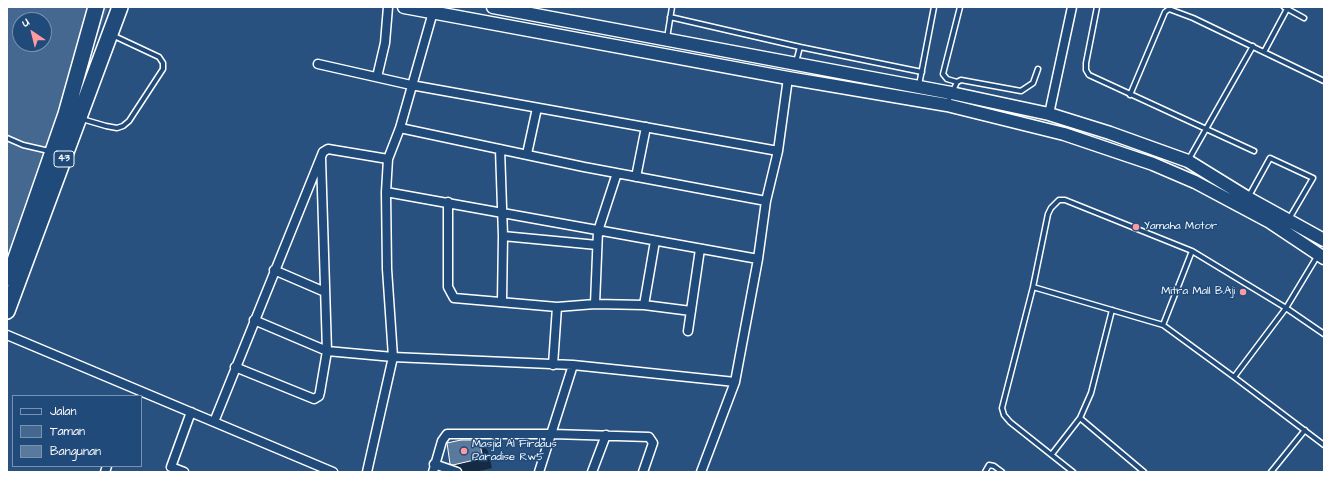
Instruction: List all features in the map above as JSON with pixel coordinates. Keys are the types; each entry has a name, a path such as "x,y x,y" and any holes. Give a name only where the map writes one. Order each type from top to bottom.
{"highway":[{"name":"43","path":"7,282 53,152 96,7"},
{"name":"43","path":"7,311 120,7"}],"main road":[{"path":"404,7 788,78 1049,114 1110,133 1188,161 1248,198 1324,240"},
{"path":"493,7 919,88 949,99 1064,134 1152,164 1195,182 1270,222 1321,257"},
{"path":"1152,164 1158,150"}],"street":[{"path":"377,77 385,43 388,7"},
{"path":"1049,114 1072,7"},
{"path":"367,472 393,357 387,270 386,192 388,159 400,128 433,12"},
{"path":"318,64 411,85 778,151"},
{"path":"701,472 735,382 758,259 766,201 778,151 788,78"},
{"path":"527,154 537,108"},
{"path":"636,177 646,127"},
{"path":"400,128 500,150 766,201"},
{"path":"214,422 321,155 328,149 388,159"},
{"path":"500,150 503,236 502,301"},
{"path":"235,367 314,399 319,396 327,351 321,155"},
{"path":"595,304 598,231 617,173"},
{"path":"386,192 501,211 598,231 758,259"},
{"path":"448,202 448,287 450,294 458,300 502,301 557,307 595,304 644,305 690,311"},
{"path":"503,236 597,245"},
{"path":"644,305 655,241"},
{"path":"688,331 700,249"},
{"path":"274,270 325,292"},
{"path":"553,365 557,307"},
{"path":"254,320 327,351 393,357 574,365 735,382"},
{"path":"7,335 134,393"},
{"path":"539,472 574,365"},
{"path":"142,396 191,412 334,472"},
{"path":"184,472 170,469 191,412"},
{"path":"457,472 434,468 442,441 447,434 646,436 652,440 653,443 643,472"},
{"path":"592,472 606,435"}],"lane":[{"path":"666,40 672,7"},
{"path":"919,88 934,7"},
{"path":"960,7 943,74 947,79 957,82 965,80 1021,91 1033,83 1038,69"},
{"path":"1097,7 1086,63 1087,72 1092,77 1254,152"},
{"path":"1264,52 1285,8 1304,18"},
{"path":"1130,95 1165,12 1169,9 1193,18 1324,81"},
{"path":"670,18 922,72"},
{"path":"79,118 117,128 123,126 129,121 163,68 163,63 159,57 110,34"},
{"path":"1188,161 1253,46"},
{"path":"796,64 800,47"},
{"path":"949,99 957,82"},
{"path":"7,138 23,145 53,152"},
{"path":"1248,198 1270,158 1313,178 1288,220"},
{"path":"1073,472 1010,422 1004,414 1002,408 1033,287 1048,214 1051,208 1059,200 1065,200 1192,251 1286,308 1324,334"},
{"path":"1163,325 1192,251"},
{"path":"1234,376 1286,308 1321,257"},
{"path":"1033,287 1163,325 1234,376 1324,445"},
{"path":"1052,454 1080,418 1091,393 1112,310"},
{"path":"1080,418 1144,472"},
{"path":"1271,472 1305,430"},
{"path":"985,472 990,465 1002,472"}],"green space":[{"path":"7,7 108,7 7,283"}],"building":[{"name":"Masjid Al Firdaus Paradise Rw5","path":"461,440 479,440 483,458 453,465 450,464 447,443"}],"place":[{"name":"Yamaha Motor","path":"1136,227"},
{"name":"Mitra Mall B.Aji","path":"1243,292"},
{"name":"Masjid Al Firdaus Paradise Rw5","path":"464,451"}]}
